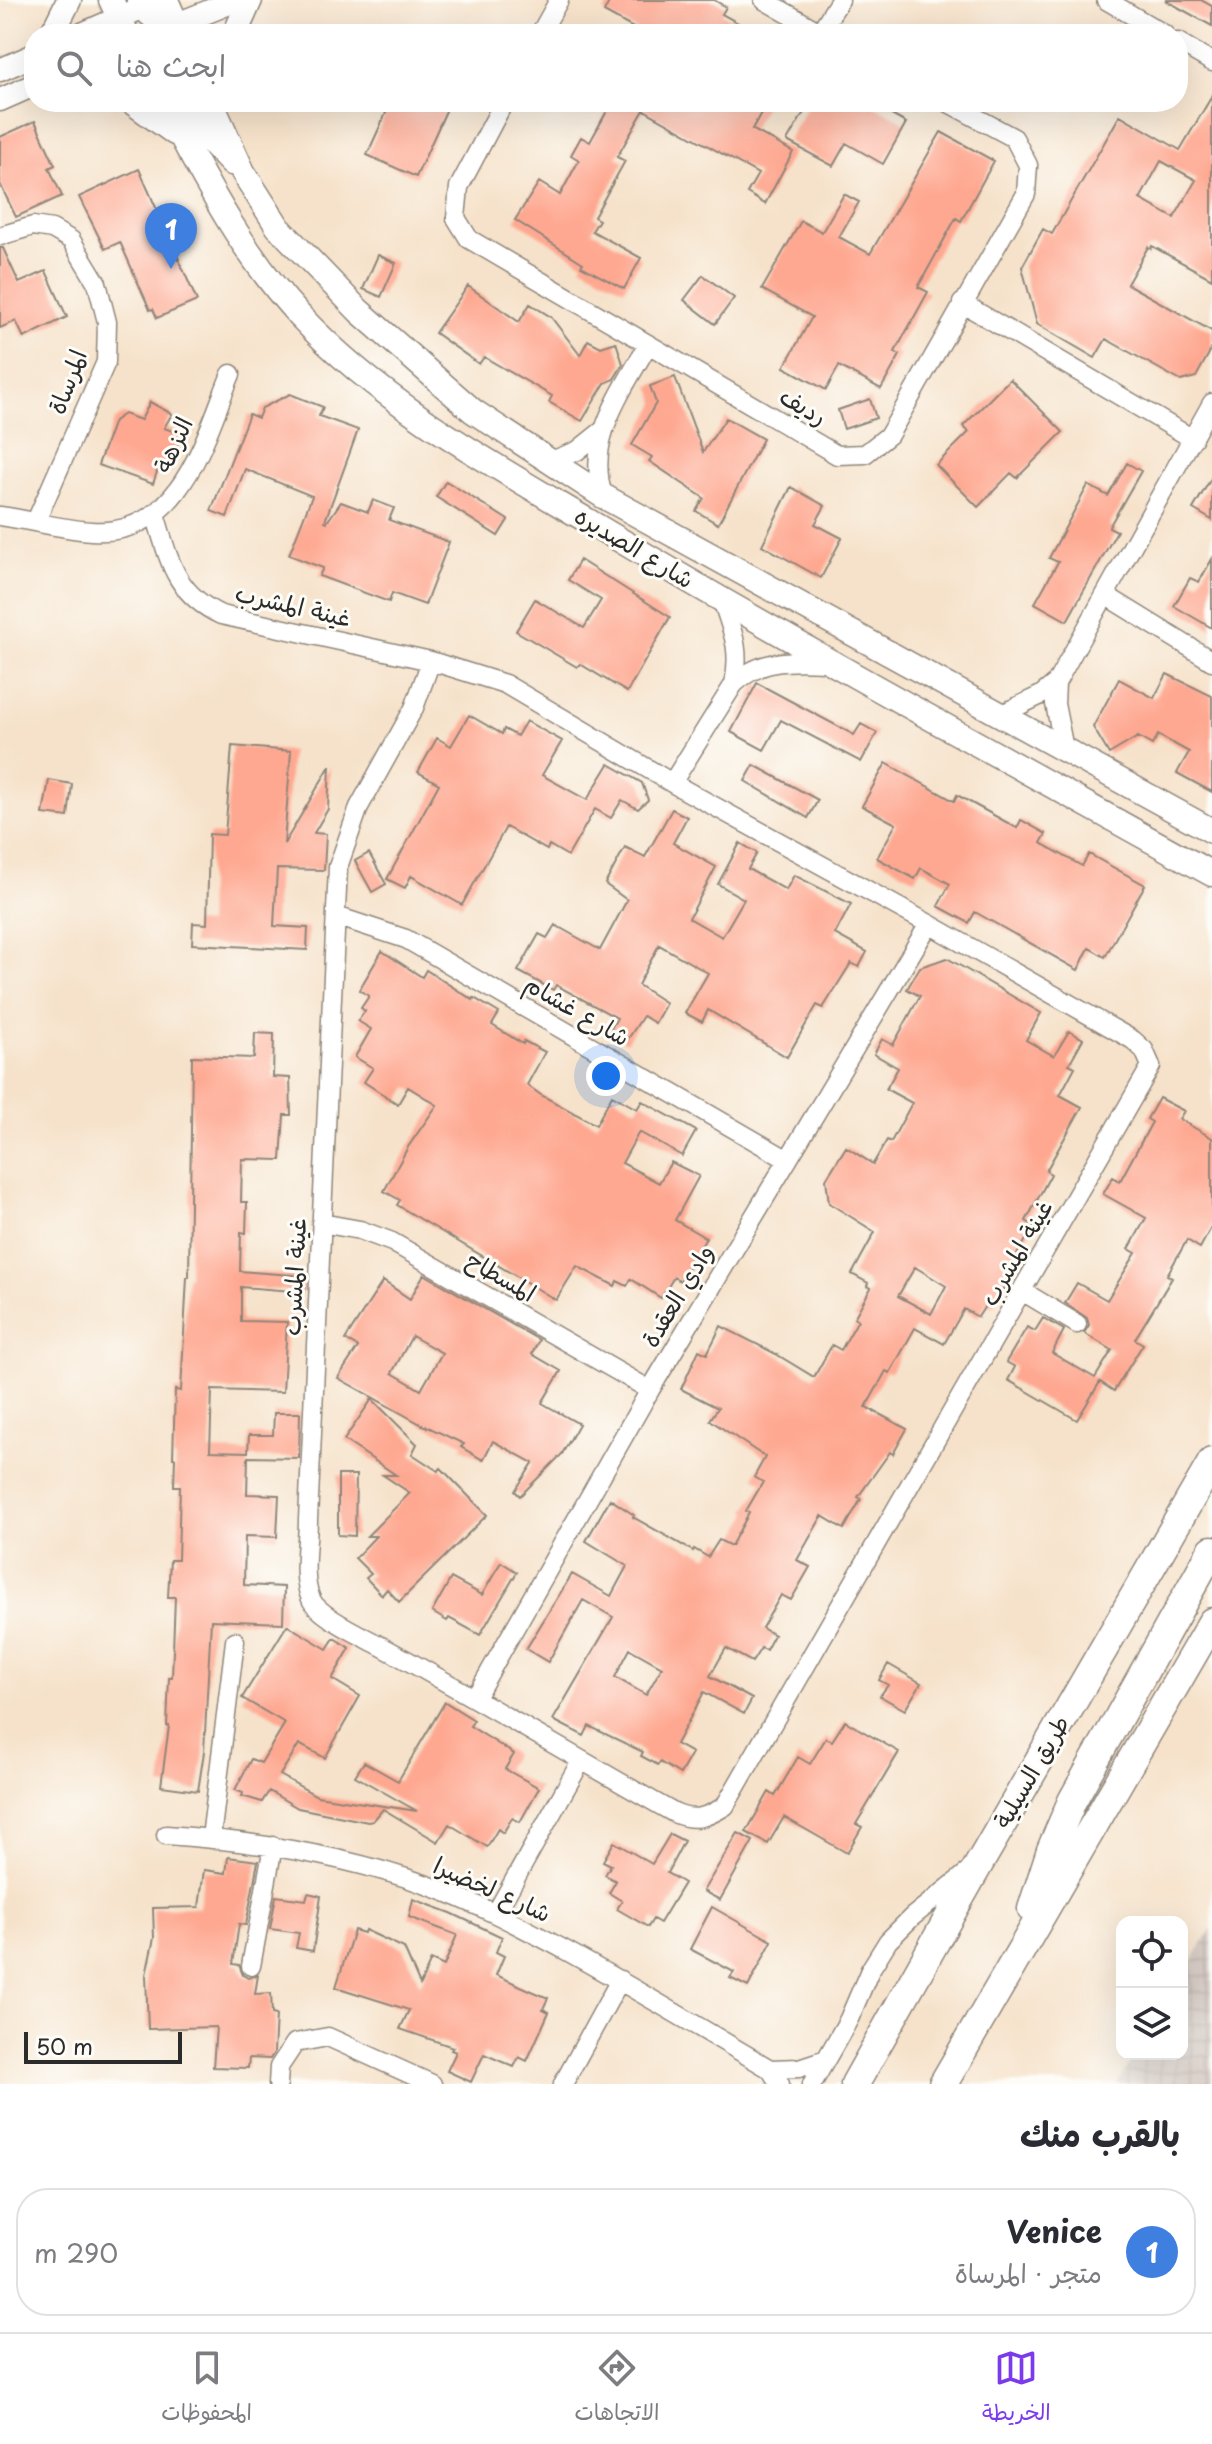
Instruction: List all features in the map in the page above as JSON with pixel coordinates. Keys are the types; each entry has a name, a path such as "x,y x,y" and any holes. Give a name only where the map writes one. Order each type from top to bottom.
{"main road":[{"path":"57,24 69,0"},
{"path":"239,24 250,0"},
{"path":"152,2 174,24"},
{"path":"119,17 139,24"},
{"path":"147,112 185,143"},
{"name":"شارع الصديره","path":"168,112 218,205 263,272 308,324 369,380 435,428 722,600 1212,874"},
{"path":"192,112 206,137 222,156 243,172"},
{"name":"شارع الصديره","path":"215,112 243,172 278,227 359,311 459,400 603,496 1212,831"},
{"path":"225,112 226,137"},
{"name":"طريق السيلية","path":"855,2084 1212,1462"},
{"path":"1020,1952 1051,1850 1072,1801 1212,1550"},
{"path":"943,2084 1212,1622"}],"street":[{"path":"189,24 237,0"},
{"path":"546,24 559,0"},
{"path":"764,0 806,24"},
{"path":"827,24 840,0"},
{"path":"1106,0 1147,24"},
{"path":"119,17 152,2"},
{"path":"1188,48 1212,62"},
{"path":"0,70 24,59"},
{"path":"0,100 24,89"},
{"name":"رديف","path":"499,112 459,187 456,218 469,239 837,455 865,454 889,435 1026,194 1028,165 1014,138 966,112"},
{"name":"المرساة","path":"0,236 33,226 52,229 71,240 97,283 107,322 106,362 36,521"},
{"path":"962,303 1193,439"},
{"path":"603,496 596,463 602,431 648,344"},
{"name":"النزهة","path":"0,516 93,531 125,528 155,514 178,492 194,464 231,374"},
{"path":"1000,715 1041,695 1056,683 1212,403"},
{"path":"548,462 577,451 602,431"},
{"name":"غينة المشرب","path":"155,514 177,578 188,594 203,606 221,615 431,661 505,684 672,783 1133,1040 1144,1050 1151,1066 725,1806 709,1816 690,1820 581,1761 361,1635 316,1607 310,1598 307,1562 338,867 355,817 414,708 431,661"},
{"path":"1105,595 1212,661"},
{"path":"722,600 738,646 734,684"},
{"path":"672,783 734,684 753,669 775,661 832,662"},
{"path":"1056,683 1055,704 1064,749"},
{"name":"شارع غشام","path":"336,916 406,939 788,1160"},
{"name":"وادي العقدة","path":"475,1698 650,1390 929,924"},
{"name":"المسطاح","path":"321,1223 360,1230 392,1242 650,1390"},
{"path":"1022,1291 1077,1324"},
{"path":"211,1838 235,1641"},
{"path":"496,1913 581,1761"},
{"name":"شارع لخضيرا","path":"166,1835 273,1846 367,1867 428,1885 496,1913 620,1980 775,2076 826,2059"},
{"path":"251,1966 273,1846"},
{"path":"812,2084 888,1941 906,1922 979,1864"},
{"path":"563,2084 620,1980"},
{"path":"278,2084 279,2067 295,2043 328,2037 432,2084"}],"shaded area":[{"path":"1212,1928 1212,2084 1117,2084 1131,2060 1188,2060 1188,1967"}],"building":[{"path":"610,0 714,0 726,7 722,14 740,24 626,24 604,12"},
{"path":"1165,0 1201,0 1212,6 1212,26"},
{"path":"1212,96 1212,279 1152,246 1151,249 1148,247 1127,284 1212,331 1212,348 1196,377 1181,381 1106,339 1095,358 1037,324 1022,267 1043,229 1052,234 1120,115 1180,150","holes":["1161,161 1196,180 1174,218 1140,199"]},
{"path":"386,112 445,112 416,177 367,155"},
{"path":"606,112 643,112 617,157 625,161 594,217 599,220 592,231 641,258 624,289 581,266 583,263 515,220 539,182 560,195 579,160 571,155 581,137 590,142"},
{"path":"648,112 761,112 752,129 793,152 765,204 747,193 758,174"},
{"path":"804,112 886,112 906,123 883,164 846,143 833,166 787,141"},
{"path":"35,121 55,165 49,168 62,196 16,217 0,184 0,137"},
{"path":"941,132 994,161 961,221 956,218 918,287 928,292 895,352 900,355 881,389 839,366 826,390 784,367 812,317 762,289 801,221 822,232 844,194 859,202 839,237 870,254"},
{"path":"139,169 197,301 157,318 153,309 150,310 120,242 105,249 79,197"},
{"path":"0,248 3,248 19,283 46,271 67,317 24,338 16,321 0,328"},
{"path":"378,255 396,263 381,297 363,289"},
{"path":"703,275 734,298 715,324 684,300"},
{"path":"468,286 519,322 530,304 551,317 580,355 588,340 601,347 616,342 623,364 614,379 605,383 582,421 549,402 552,396 484,357 479,364 435,333"},
{"path":"675,377 703,452 726,418 763,439 718,524 696,511 704,498 649,461 652,457 632,445 656,403 650,386"},
{"path":"1010,379 1063,432 1017,478 1011,473 978,507 936,465 969,432 963,426"},
{"path":"290,394 323,407 319,416 358,430 325,521 341,502 368,512 373,500 394,508 389,520 449,542 425,605 392,593 389,602 319,576 323,568 289,555 312,496 245,469 227,517 211,511 249,414 258,418 262,408"},
{"path":"870,399 876,418 844,429 838,410"},
{"path":"150,402 172,414 164,428 181,434 168,470 159,466 153,484 98,465 114,421 124,414 141,420"},
{"path":"1127,463 1141,471 1109,527 1117,531 1067,621 1035,603 1058,562 1049,558 1088,485 1108,496"},
{"path":"1212,477 1212,520 1193,509"},
{"path":"446,481 508,520 498,536 436,497"},
{"path":"791,487 825,506 815,524 842,538 821,578 762,545"},
{"path":"1212,559 1212,628 1174,606 1190,578 1199,582"},
{"path":"580,560 670,617 627,692 516,631 535,599 584,628 601,600 568,580"},
{"path":"1167,674 1212,696 1212,792 1177,773 1189,752 1158,735 1152,745 1138,737 1109,754 1093,727 1119,679 1154,698"},
{"path":"757,683 854,735 861,724 877,733 861,762 781,720 764,750 731,732"},
{"path":"469,715 502,734 504,729 517,736 526,721 562,741 542,775 587,800 609,764 642,783 648,800 638,809 622,800 611,818 595,809 568,856 549,845 547,850 506,827 462,905 411,876 405,888 387,879 439,784 418,772 437,738 451,746"},
{"path":"232,746 291,751 284,844 330,766 328,809 314,833 326,834 324,870 277,869 274,926 308,928 307,950 192,944 193,923 207,924 209,834 225,835"},
{"path":"886,763 954,801 957,795 1017,828 1021,820 1046,834 1041,843 1082,866 1089,854 1145,885 1105,957 1089,948 1078,970 975,912 969,923 938,906 950,884 921,868 915,879 877,858 896,824 862,806"},
{"path":"754,765 818,800 808,818 745,781"},
{"path":"49,780 72,784 68,817 43,814"},
{"path":"672,809 687,817 673,843 716,867 689,918 722,937 744,899 718,884 740,843 757,853 748,869 786,890 794,875 851,904 835,934 867,952 859,967 851,963 823,1008 817,1005 787,1057 708,1010 702,1022 685,1013 708,973 659,945 638,985 666,1003 655,1023 643,1016 626,1042 609,1032 617,1018 556,985 553,990 518,971 539,934 547,938 555,925 600,950 627,900 605,884 625,847 645,857"},
{"path":"369,853 386,884 372,892 355,861"},
{"path":"382,951 422,977 426,970 499,1013 492,1025 523,1044 524,1041 545,1052 527,1085 541,1095 596,1125 612,1095 637,1109 642,1101 696,1131 682,1156 639,1132 622,1163 659,1183 671,1162 699,1176 675,1220 706,1238 680,1281 674,1277 661,1298 631,1279 627,1286 617,1281 615,1286 577,1266 556,1300 397,1205 400,1200 384,1191 408,1147 437,1105 408,1087 398,1104 364,1082 373,1068 355,1057 371,1029 358,1021 365,1011 361,1008 369,996 359,990"},
{"path":"947,958 1041,1013 1026,1040 1054,1056 1069,1031 1083,1039 1069,1064 1075,1067 1060,1095 1082,1107 1046,1171 1051,1174 1026,1221 1034,1226 1007,1272 1012,1274 993,1306 987,1303 978,1317 964,1309 944,1344 915,1328 890,1373 886,1371 866,1407 907,1429 893,1454 890,1452 858,1497 861,1499 844,1529 822,1516 797,1560 810,1567 791,1600 781,1595 762,1628 774,1635 766,1650 761,1648 752,1662 726,1648 710,1676 752,1699 744,1714 704,1692 676,1744 692,1753 680,1774 589,1726 584,1736 553,1720 613,1617 583,1600 548,1662 526,1649 572,1574 611,1596 627,1566 586,1541 610,1499 633,1517 708,1557 719,1540 731,1546 763,1482 754,1477 765,1457 710,1420 718,1408 681,1389 699,1350 707,1354 721,1326 814,1377 832,1345 841,1350 858,1320 854,1318 871,1288 852,1274 875,1232 829,1203 826,1179 846,1147 873,1164 887,1140 891,1142 912,1103 886,1089 898,1068 874,1054 882,1039 893,1045 920,996 907,989 920,967","holes":["915,1267 946,1286 931,1314 898,1296","630,1649 662,1667 646,1695 615,1677"]},
{"path":"255,1033 274,1034 273,1077 290,1078 291,1115 284,1115 281,1160 242,1159 241,1202 247,1202 246,1233 241,1232 240,1271 306,1276 305,1292 241,1287 241,1321 287,1322 283,1392 212,1390 210,1451 248,1452 249,1435 273,1435 274,1413 300,1413 299,1458 248,1457 247,1494 279,1495 277,1537 245,1536 244,1585 284,1587 283,1623 211,1620 204,1752 198,1791 161,1786 169,1726 169,1677 172,1677 175,1597 168,1597 170,1560 178,1560 180,1486 174,1486 173,1458 175,1390 181,1391 189,1277 192,1056 254,1058"},
{"path":"1159,1098 1184,1111 1179,1119 1212,1138 1212,1226 1200,1248 1187,1240 1167,1275 1172,1278 1135,1339 1143,1344 1114,1391 1100,1382 1077,1420 1008,1380 1015,1367 1006,1362 1027,1327 1035,1331 1043,1318 1064,1330 1052,1353 1095,1378 1112,1350 1084,1333 1089,1325 1087,1318 1065,1303 1077,1283 1107,1300 1136,1253 1129,1249 1146,1218 1103,1194 1113,1177 1120,1181 1152,1122 1147,1119"},
{"path":"424,1274 539,1340 532,1354 561,1371 542,1403 579,1424 562,1454 520,1496 515,1491 533,1463 493,1441 483,1460 461,1447 464,1444 426,1427 338,1378 358,1347 345,1340 383,1281 410,1299","holes":["412,1336 442,1353 421,1390 392,1373"]},
{"path":"372,1399 417,1444 412,1454 438,1471 441,1468 487,1515 399,1602 387,1589 382,1595 366,1578 371,1574 355,1558 376,1536 367,1536 410,1493 383,1475 396,1475 344,1440"},
{"path":"338,1475 356,1475 355,1536 338,1535"},
{"path":"501,1562 517,1572 480,1635 432,1612 451,1578 482,1595"},
{"path":"287,1625 327,1649 334,1638 350,1648 332,1679 360,1696 325,1758 299,1744 280,1775 317,1796 417,1811 355,1776 364,1762 398,1781 445,1702 474,1720 470,1726 514,1754 505,1769 539,1788 520,1822 512,1818 503,1833 498,1829 487,1847 449,1824 438,1842 383,1809 373,1821 368,1822 298,1808 269,1791 262,1802 242,1796 243,1793 235,1790 251,1759 261,1763 285,1723 242,1698"},
{"path":"888,1664 921,1683 905,1710 880,1696 888,1685 879,1680"},
{"path":"845,1721 899,1752 856,1824 862,1827 847,1853 784,1817 768,1844 746,1832 769,1792 775,1796 798,1757 810,1764 826,1738 832,1741"},
{"path":"738,1833 753,1841 720,1900 703,1891"},
{"path":"670,1834 684,1841 667,1873 684,1883 660,1923 653,1919 648,1927 617,1909 622,1901 609,1893 616,1881 605,1875 611,1865 603,1861 614,1842 652,1864"},
{"path":"228,1857 258,1861 246,1925 239,1924 233,1964 239,1965 243,1975 248,1978 258,1975 255,1994 271,1993 272,2014 276,2015 274,2053 270,2059 249,2058 248,2068 213,2067 216,2027 148,2029 146,1975 154,1938 153,1908 199,1907 204,1870 226,1873"},
{"path":"308,1893 321,1896 313,1951 296,1948 299,1933 270,1929 276,1896 306,1900"},
{"path":"413,1899 502,1937 496,1952 504,1956 496,1975 548,1998 543,2009 549,2012 527,2061 519,2057 514,2067 484,2054 471,2082 447,2071 456,2052 451,2050 453,2047 400,2029 409,2010 336,1987 354,1930 364,1933 365,1930 404,1948 420,1985 431,1960 444,1966 457,1935 409,1917"},
{"path":"712,1907 772,1941 748,1987 730,1978 734,1972 690,1949"}],"place":[{"name":"Venice","path":"171,269"}]}
